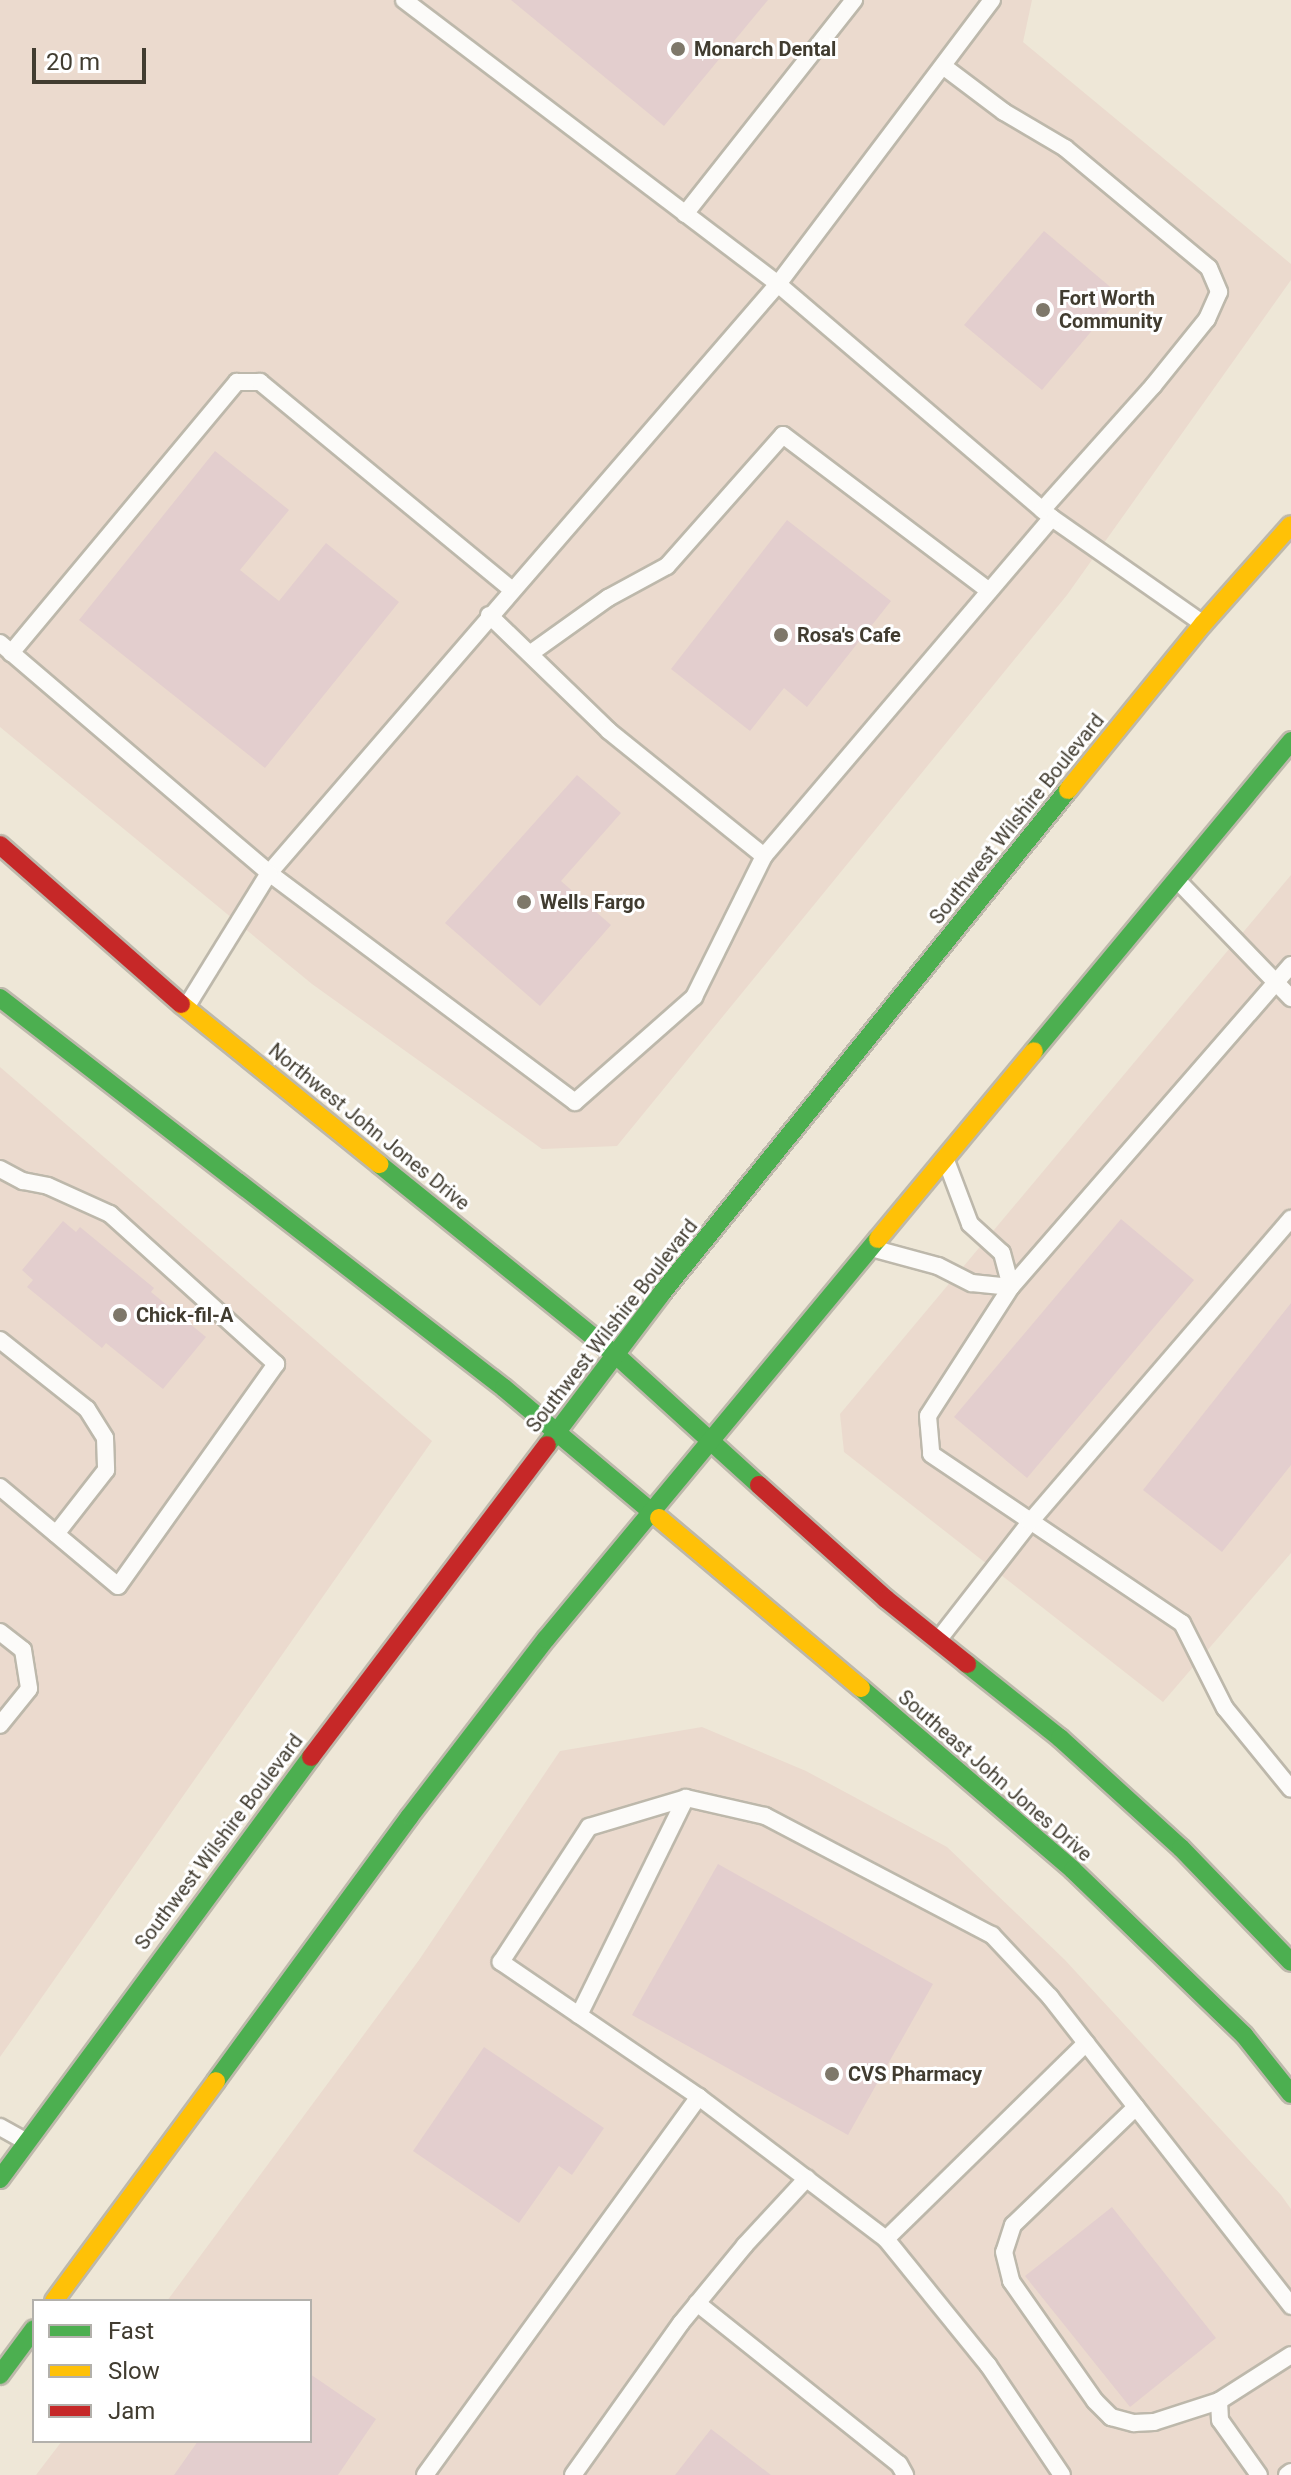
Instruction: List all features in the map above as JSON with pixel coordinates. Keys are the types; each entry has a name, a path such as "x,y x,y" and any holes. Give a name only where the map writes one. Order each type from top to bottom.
{"main road":[{"name":"Southwest Wilshire Boulevard","path":"0,2179 25,2141 426,1602 661,1294 1203,624 1291,525"},
{"path":"55,2299 410,1816 649,1511 1291,741"},
{"name":"Northwest John Jones Drive","path":"0,845 186,1008 616,1355 710,1441"},
{"path":"0,998 558,1432 649,1511"},
{"path":"710,1441 886,1599 1060,1738 1129,1798 1291,1962"},
{"name":"Southeast John Jones Drive","path":"649,1511 771,1611 1073,1870 1244,2035 1291,2094"},
{"path":"0,2375 32,2332"}],"lane":[{"path":"404,0 778,284 1047,514 1203,624"},
{"path":"685,214 854,0"},
{"path":"186,1008 269,873 511,589 778,284 992,0"},
{"path":"511,589 260,382 237,382 6,648 269,873 575,1102 694,997 764,856 989,591 1100,446 1207,319 1219,292 1209,268 1065,148 1004,112 943,66"},
{"path":"531,653 608,598 667,566 783,435 989,591"},
{"path":"489,615 609,731 764,856"},
{"path":"1175,878 1291,998"},
{"path":"1291,965 1011,1287 928,1416 931,1454 1182,1623 1225,1708 1291,1789"},
{"path":"945,1157 970,1224 1002,1253 1011,1287"},
{"path":"0,1169 23,1181 48,1186 110,1214 276,1364 118,1586 0,1487"},
{"path":"938,1640 1030,1522 1291,1219"},
{"path":"870,1248 938,1266 972,1283 1011,1287"},
{"path":"0,1340 87,1409 105,1438 106,1470 56,1534"},
{"path":"0,1632 23,1650 29,1689 0,1725"},
{"path":"579,2015 686,1798"},
{"path":"1062,2475 988,2365 886,2239 699,2097 501,1962 589,1827 686,1798 765,1816 992,1935 1086,2043 1291,2306"},
{"path":"886,2239 1086,2043"},
{"path":"425,2475 699,2097"},
{"path":"1136,2107 1013,2225 1004,2252 1011,2281 1095,2401 1111,2417 1134,2423 1154,2422 1219,2401 1291,2355"},
{"path":"0,2127 25,2141"},
{"path":"573,2475 697,2303 807,2178"},
{"path":"697,2303 899,2464 905,2475"},
{"path":"1219,2401 1220,2420 1259,2475"}],"shaded area":[{"path":"0,0 1032,0 1023,42 1291,264 1291,280 1067,595 617,1146 542,1149 312,984 0,727"},
{"path":"1291,875 1291,1553 1163,1702 844,1452 840,1414"},
{"path":"0,1067 432,1441 0,2057"},
{"path":"702,1727 806,1771 947,1847 1065,1960 1291,2209 1291,2475 36,2475 60,2443 312,2443 312,2299 168,2299 419,1960 560,1751"}],"building":[{"path":"511,0 768,0 664,126"},
{"name":"Fort Worth Community","path":"1044,231 1121,296 1042,390 964,325"},
{"path":"215,451 289,510 240,570 279,601 326,543 399,602 265,768 79,620"},
{"name":"Rosa's Cafe","path":"787,520 891,601 807,707 784,688 750,731 671,669"},
{"name":"Wells Fargo","path":"577,775 621,813 561,881 611,925 540,1006 445,923"},
{"path":"1121,1219 1194,1280 1027,1478 954,1417"},
{"name":"Chick-fil-A","path":"63,1221 76,1232 80,1227 154,1288 151,1292 206,1337 163,1389 106,1343 102,1348 27,1287 33,1280 22,1270"},
{"path":"1291,1303 1291,1465 1222,1552 1143,1490"},
{"name":"CVS Pharmacy","path":"718,1864 933,1984 848,2135 632,2015"},
{"path":"484,2047 604,2128 572,2175 559,2166 519,2223 413,2151"},
{"path":"1112,2207 1216,2338 1130,2407 1025,2276"},
{"path":"312,2375 376,2419 338,2475 174,2475 197,2443 312,2443"},
{"path":"711,2429 771,2475 675,2475"}],"traffic: fast":[{"path":"1034,1051 1291,741"},
{"path":"547,1445 661,1294 1068,790"},
{"path":"0,998 504,1388 659,1518"},
{"path":"379,1164 616,1355 759,1485"},
{"path":"216,2081 410,1816 546,1639 878,1239"},
{"path":"967,1664 1060,1738 1181,1848 1291,1962"},
{"path":"861,1688 1073,1870 1244,2035 1291,2094"},
{"path":"0,2179 311,1757"},
{"path":"0,2375 32,2332"}],"traffic: slow":[{"path":"1068,790 1203,624 1291,525"},
{"path":"181,1004 379,1164"},
{"path":"878,1239 1034,1051"},
{"path":"659,1518 861,1688"},
{"path":"55,2299 216,2081"}],"traffic: jam":[{"path":"0,845 181,1004"},
{"path":"311,1757 547,1445"},
{"path":"759,1485 886,1599 967,1664"}],"place":[{"name":"Monarch Dental","path":"678,49"},
{"name":"Fort Worth Community","path":"1043,310"},
{"name":"Rosa's Cafe","path":"781,635"},
{"name":"Wells Fargo","path":"524,902"},
{"name":"Chick-fil-A","path":"120,1315"},
{"name":"CVS Pharmacy","path":"832,2074"}]}
